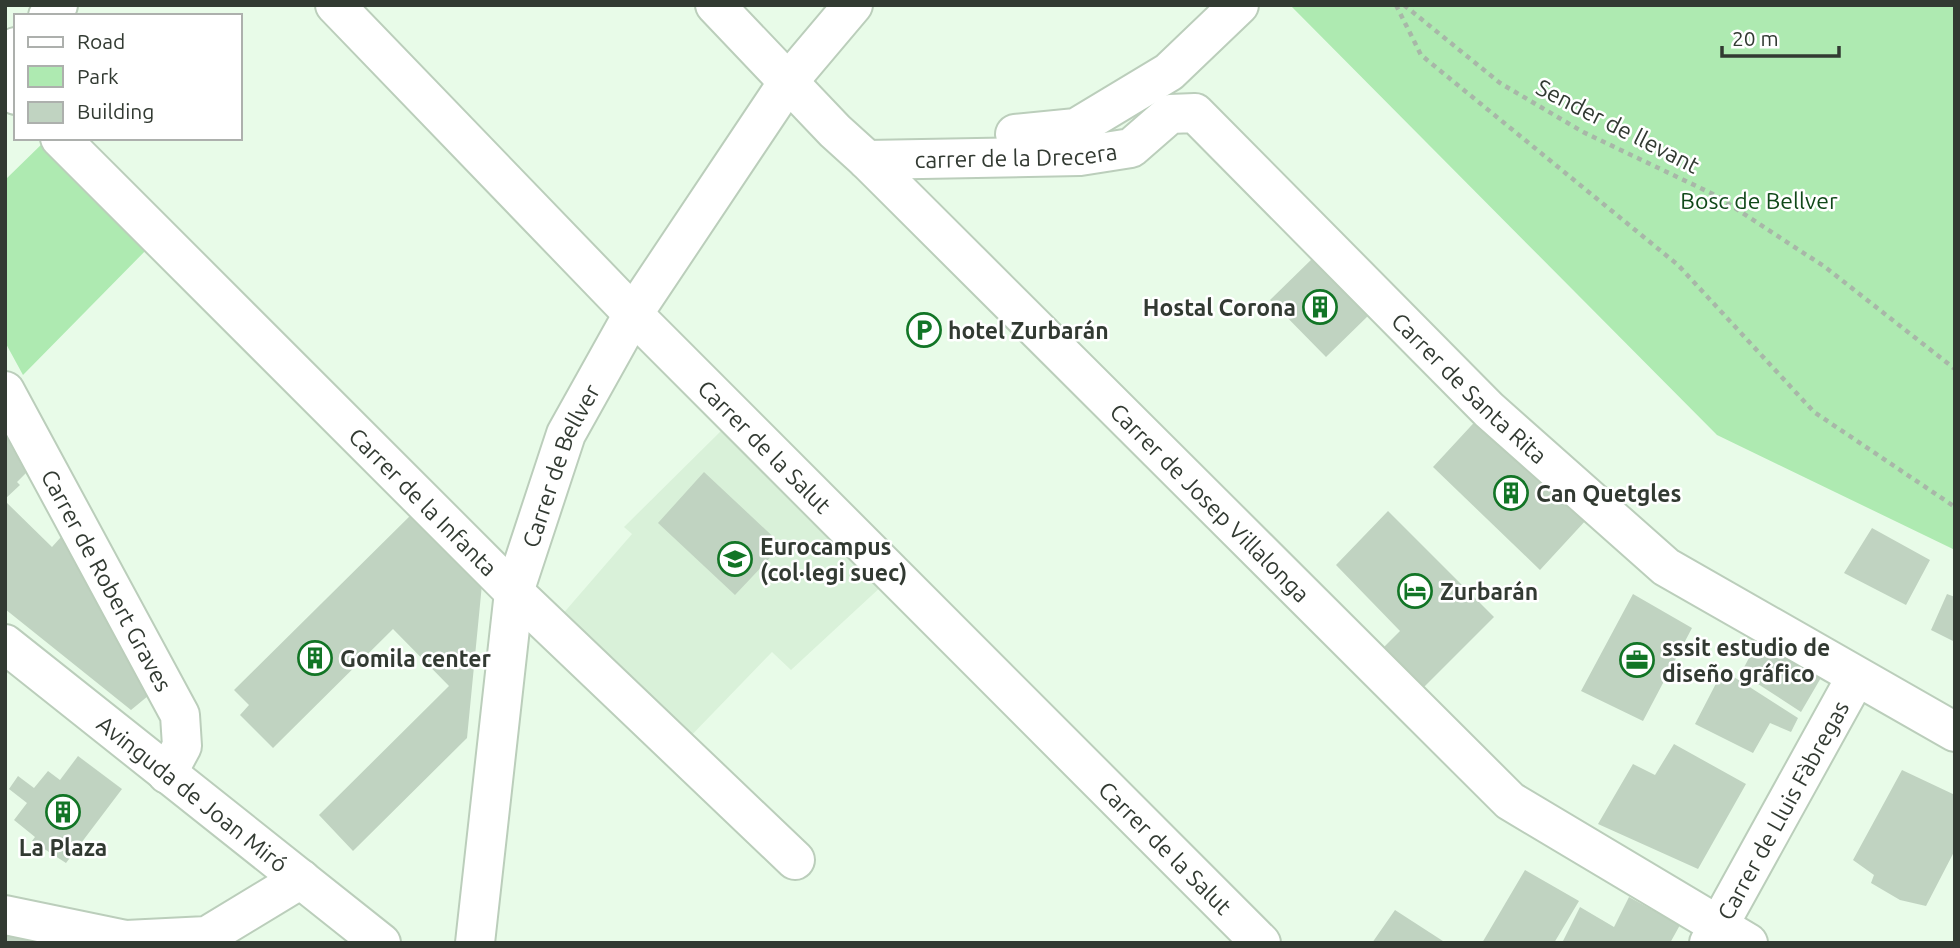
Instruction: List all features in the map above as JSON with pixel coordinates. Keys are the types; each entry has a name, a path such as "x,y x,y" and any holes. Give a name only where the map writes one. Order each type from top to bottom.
{"street":[{"name":"Carrer de la Salut","path":"335,5 633,314 1261,943"},
{"name":"Carrer de Josep Villalonga","path":"715,5 835,131 1510,801 1726,937"},
{"name":"Carrer de Bellver","path":"475,943 514,592 566,433 633,314 788,82 853,5"},
{"path":"835,131 946,136 1037,133 1076,128 1169,72 1239,5"},
{"name":"carrer de la Drecera","path":"867,160 1080,156 1132,148 1170,114 1195,113"},
{"name":"Carrer de Santa Rita","path":"1195,113 1489,410 1666,567 1955,732"},
{"name":"Carrer de la Infanta","path":"62,140 514,592 795,860"},
{"name":"Carrer de Robert Graves","path":"5,391 180,715 182,746 167,775"},
{"name":"Avinguda de Joan Miró","path":"5,645 381,943"},
{"name":"Carrer de Lluis Fàbregas","path":"1726,937 1856,677"},
{"path":"5,915 51,935 126,940 207,936 301,879"}],"path":[{"path":"1396,5 1421,55 1678,265 1814,412 1955,507"},
{"name":"Sender de llevant","path":"1404,5 1500,83 1583,132 1715,195 1825,267 1955,369"}],"shaded area":[{"name":"Eurocampus (col·legi suec)","path":"727,425 884,584 791,670 772,652 684,743 561,616 632,534 624,527"}],"green space":[{"name":"Bosc de Bellver","path":"1290,5 1955,5 1955,550 1717,435"},
{"path":"48,140 153,243 23,375 5,342 5,180"}],"building":[{"name":"Hostal Corona","path":"1315,256 1370,314 1326,357 1270,300"},
{"name":"Can Quetgles","path":"1482,414 1587,519 1540,570 1433,467"},
{"path":"5,434 26,473 17,482 20,485 5,499"},
{"path":"704,472 782,545 735,595 658,523"},
{"path":"5,501 52,547 61,537 148,696 131,710 5,609"},
{"name":"Gomila center","path":"418,508 483,574 467,738 353,851 319,815 449,686 393,629 273,748 240,715 249,705 234,690"},
{"name":"Zurbarán","path":"1388,511 1494,617 1417,694 1377,654 1400,631 1336,565"},
{"path":"1872,528 1930,560 1906,605 1844,573"},
{"name":"sssit estudio de diseño gráfico","path":"1633,594 1692,628 1643,721 1581,691"},
{"path":"1947,594 1955,597 1955,642 1931,630"},
{"path":"1758,641 1822,676 1801,712 1741,673"},
{"path":"1723,670 1798,718 1791,732 1770,723 1753,753 1695,724"},
{"path":"1674,744 1746,784 1698,869 1598,824 1633,764 1655,775"},
{"name":"La Plaza","path":"78,756 122,789 66,863 32,841 35,837 14,820 27,803 9,789 18,776 34,788 48,771 60,780"},
{"path":"1902,770 1955,795 1955,850 1926,906 1900,900 1871,883 1874,875 1853,860"},
{"path":"1525,870 1579,901 1554,943 1482,943"},
{"path":"1629,897 1680,925 1670,943 1562,943 1580,907 1614,927"},
{"path":"1395,910 1446,943 1372,943"},
{"path":"5,930 43,939 42,943 5,943"}],"place":[{"name":"Hostal Corona","path":"1320,307"},
{"name":"hotel Zurbarán","path":"924,330"},
{"name":"Can Quetgles","path":"1511,493"},
{"name":"Eurocampus (col·legi suec)","path":"735,559"},
{"name":"Zurbarán","path":"1415,591"},
{"name":"Gomila center","path":"315,658"},
{"name":"sssit estudio de diseño gráfico","path":"1637,660"},
{"name":"La Plaza","path":"63,812"}]}
